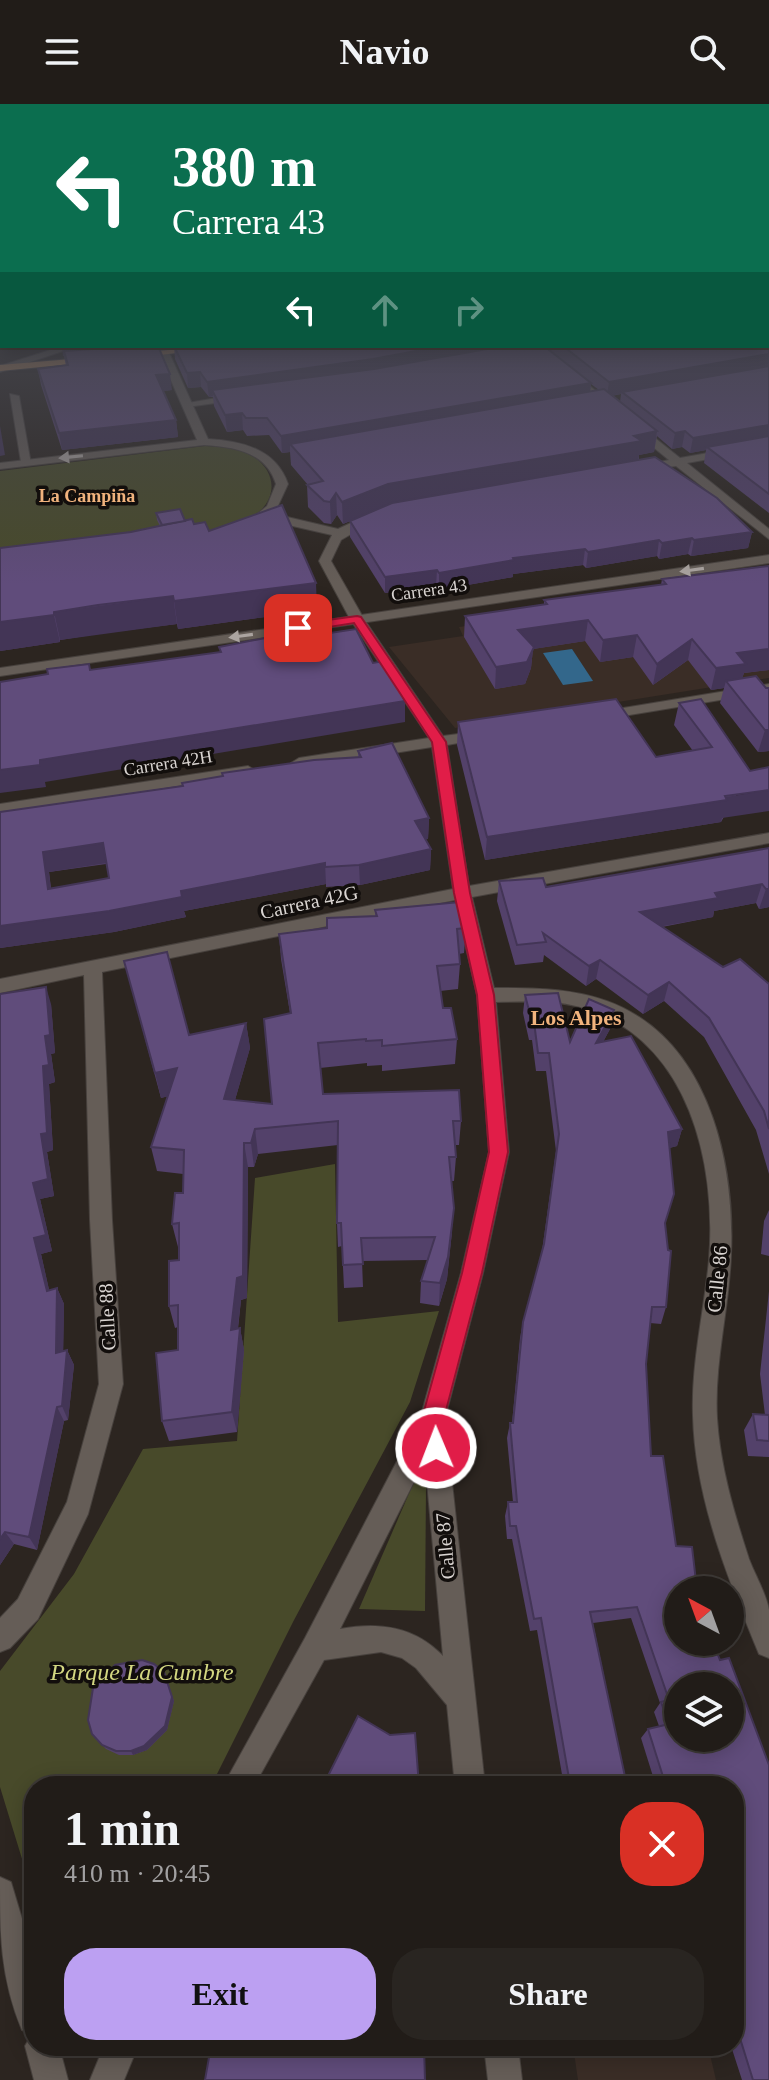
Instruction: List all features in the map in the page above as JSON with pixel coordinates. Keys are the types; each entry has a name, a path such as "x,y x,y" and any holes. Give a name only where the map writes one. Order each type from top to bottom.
{"street":[{"path":"15,400 27,462"},
{"path":"185,400 204,442"},
{"path":"187,404 216,400"},
{"path":"588,404 612,400"},
{"path":"603,402 769,535"},
{"path":"0,466 204,442 253,450 272,462 281,477 282,492 264,516 235,530"},
{"path":"632,470 769,445"},
{"path":"272,462 287,460"},
{"path":"264,516 340,533 388,513"},
{"name":"Calle 87","path":"340,533 329,546 325,561 357,619 439,742 462,893 486,995 499,1152 472,1273 433,1418 458,1695 469,1776"},
{"name":"Carrera 43","path":"0,672 769,559"},
{"path":"580,719 769,688"},
{"name":"Carrera 42H","path":"0,809 502,731"},
{"name":"Carrera 42G","path":"0,986 462,893 769,838"},
{"name":"Calle 88","path":"0,1638 28,1609 79,1505 111,1384 101,1220 93,968"},
{"name":"Calle 86","path":"486,995 547,996 590,1003 613,1011 644,1030 668,1055 704,1115 720,1197 721,1236 704,1395 708,1448 721,1510 768,1639"},
{"path":"244,1776 315,1648 433,1418"},
{"name":"Calle 87","path":"315,1648 385,1637 417,1648 435,1664 458,1695"},
{"path":"0,1893 24,1981"},
{"path":"45,2056 51,2080"},
{"path":"107,2080 117,2056"},
{"path":"502,2056 505,2080"}],"shaded area":[{"path":"769,578 769,678 455,728 389,647 463,636 459,627"},
{"path":"574,2056 710,2056 716,2080 578,2080"}],"green space":[{"path":"205,446 243,452 261,463 267,471 271,480 269,498 255,515 226,529 0,561 0,471"},
{"name":"Parque La Cumbre","path":"335,1164 338,1322 439,1311 410,1402 293,1622 216,1776 24,1776 24,1865 0,1787 0,1671 74,1574 143,1449 237,1441 255,1178"},
{"path":"414,1482 426,1487 425,1611 359,1609"}],"water":[{"path":"572,649 593,681 563,685 543,653"}],"building":[{"path":"48,400 167,400 176,420 59,433"},
{"path":"217,400 490,400 281,436 267,418 246,418 242,413 225,415"},
{"path":"540,400 618,400 657,431 634,436 642,441 388,484 342,502 336,493 330,502 324,501 307,485 323,481 290,444"},
{"path":"633,400 769,400 769,425 693,438 685,431 675,433"},
{"path":"769,436 769,494 707,447"},
{"path":"655,457 717,498 752,532 662,543 659,540 588,552 585,549 513,558 439,573 437,570 385,577 350,521 392,503"},
{"path":"282,505 316,583 174,601 173,596 98,605 0,622 0,548 131,532 192,519 194,524 205,522 209,531"},
{"path":"180,509 185,521 162,525 156,513"},
{"path":"769,566 769,649 737,653 746,664 716,668 692,639 657,664 637,635 603,640 588,620 518,630 534,647 527,662 496,667 465,616 547,604 544,600 666,584 662,579"},
{"path":"356,629 373,663 384,661 405,701 40,760 40,765 0,770 0,682 48,674 47,669 89,664 90,670 221,652 219,647 301,631 304,637"},
{"path":"756,676 769,688 769,730 765,730 726,681"},
{"path":"616,699 656,757 712,747 679,703 701,699 750,771 769,767 769,790 725,796 727,800 487,837 458,722"},
{"path":"392,743 429,818 415,821 431,849 359,865 325,867 325,863 181,891 182,897 0,926 0,812 183,786 182,783 223,776 222,773 361,757 358,751","holes":["103,843 109,878 48,889 43,852"]},
{"path":"769,848 769,889 762,884 715,893 718,898 640,912 723,967 740,959 769,984 769,1129 764,1111 709,1018 669,982 648,995 600,960 589,966 543,933 546,942 517,945 499,881 543,878 546,887"},
{"path":"460,902 466,928 457,929 460,964 437,966 443,1008 451,1008 457,1039 382,1046 382,1040 366,1039 318,1043 323,1094 459,1090 461,1121 453,1121 456,1157 449,1157 454,1208 448,1257 440,1283 421,1281 435,1237 361,1238 363,1264 343,1265 341,1223 337,1223 338,1121 255,1129 251,1143 244,1143 243,1276 237,1278 231,1330 240,1328 232,1412 162,1421 156,1353 178,1350 178,1305 169,1306 169,1261 179,1260 179,1223 172,1224 175,1193 183,1193 184,1150 151,1147 177,1068 155,1073 124,961 167,952 189,1035 246,1023 224,1099 272,1104 264,1019 291,1013 279,934 327,928 327,918 377,916 375,910"},
{"path":"46,987 50,1035 45,1036 49,1065 43,1066 47,1133 41,1134 48,1179 33,1183 46,1235 34,1238 47,1291 57,1288 56,1353 67,1350 62,1406 57,1407 29,1537 5,1532 0,1539 0,994"},
{"path":"558,993 570,1042 589,999 614,1010 596,1043 631,1036 682,1129 668,1132 674,1194 665,1223 668,1250 671,1251 666,1307 652,1307 646,1364 651,1456 663,1456 676,1546 692,1547 695,1576 664,1576 664,1656 729,1658 734,1672 664,1672 664,1685 637,1607 590,1612 625,1776 569,1776 541,1618 534,1619 516,1526 510,1526 508,1502 517,1502 510,1423 513,1423 523,1322 544,1244 559,1134 549,1053 538,1053 534,1022 525,995"},
{"path":"753,1414 769,1415 769,1441 757,1440"},
{"path":"142,1660 164,1672 172,1697 165,1726 144,1746 131,1751 116,1751 102,1745 92,1734 88,1720 93,1688 115,1665"},
{"path":"744,1698 769,1765 769,2080 753,2080 744,2051 744,1776 663,1776 648,1729 664,1725 664,1752 744,1752"},
{"path":"358,1716 390,1735 415,1733 418,1776 328,1776"},
{"path":"209,2056 424,2056 425,2080 205,2080"}],"district":[{"name":"La Campiña","path":"87,496"},
{"name":"Los Alpes","path":"576,1017"}],"route":[{"path":"298,628 357,619 439,742 462,893 486,995 499,1152 472,1273 433,1418 436,1448"}]}
